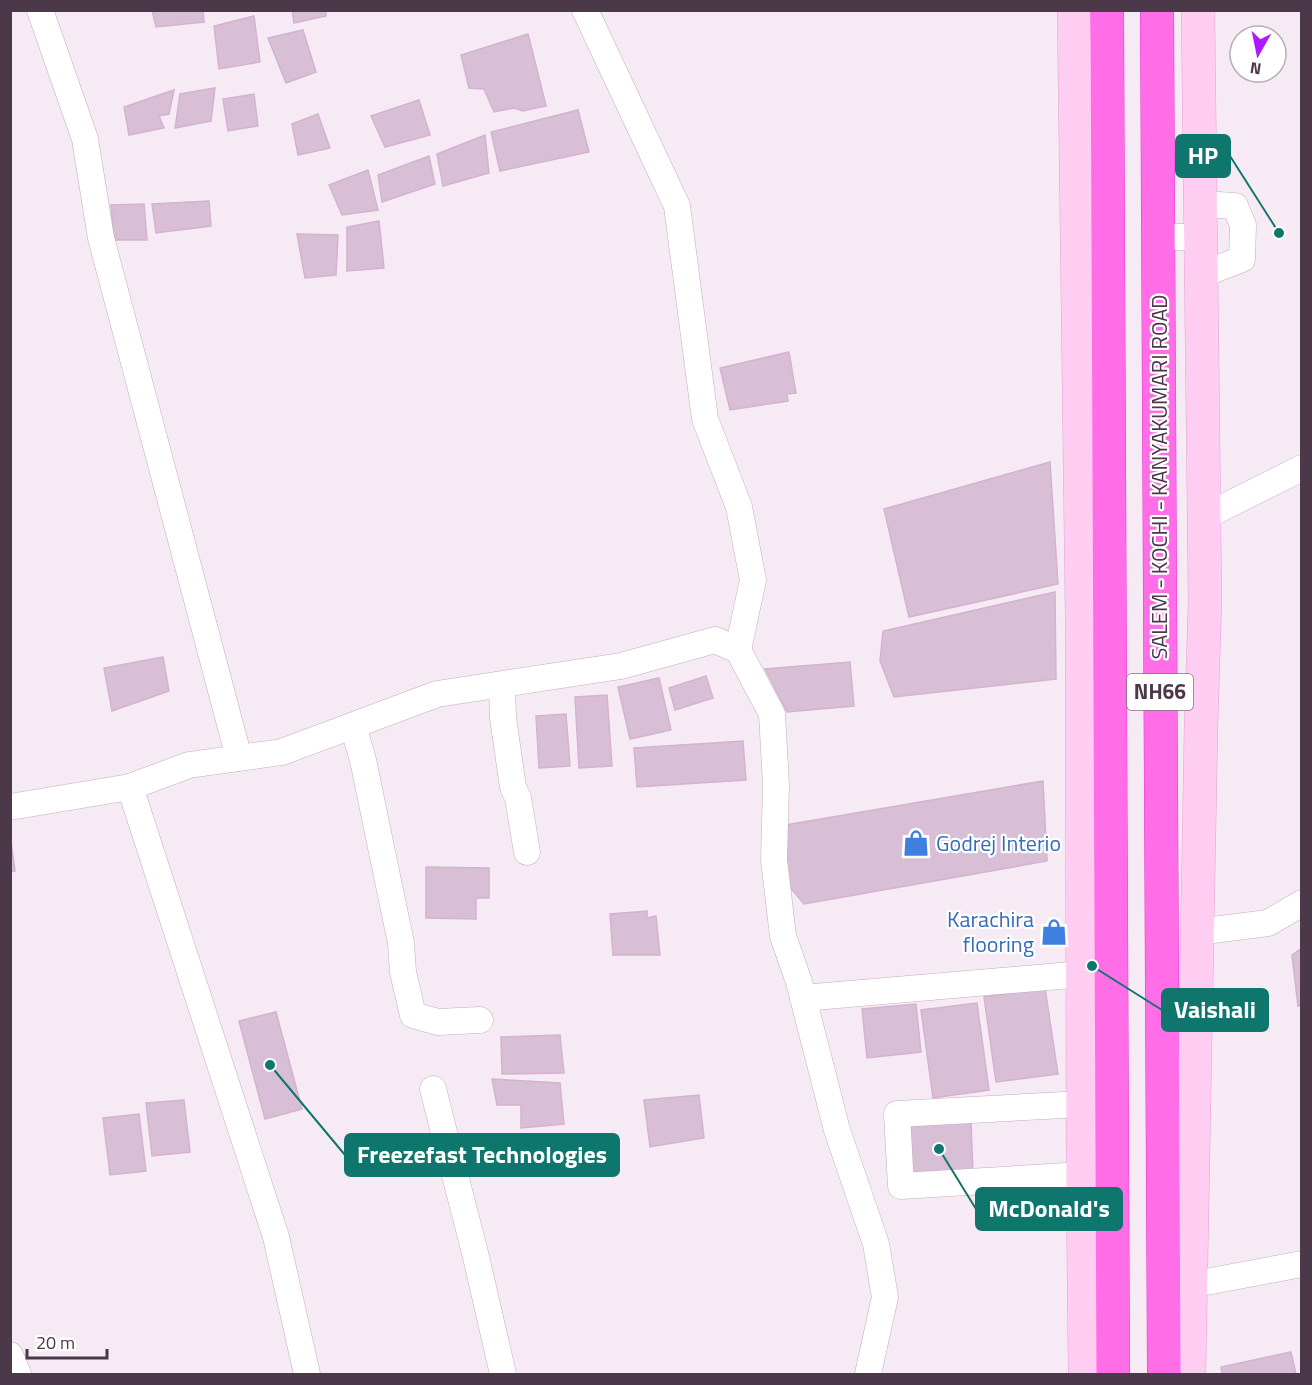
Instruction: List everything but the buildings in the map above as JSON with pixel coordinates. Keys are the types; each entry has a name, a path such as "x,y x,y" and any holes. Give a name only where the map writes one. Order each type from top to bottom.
{"highway":[{"name":"NH66","path":"1107,10 1113,1374"},
{"name":"SALEM - KOCHI - KANYAKUMARI ROAD","path":"1157,10 1164,1374"},
{"path":"1109,720 1160,718"}],"street":[{"path":"40,10 85,139 101,238 239,758"},
{"path":"585,10 677,207 705,419 739,507 753,580 738,650"},
{"path":"1074,10 1082,617 1083,1175 1086,1374"},
{"path":"1189,1374 1205,600 1198,10"},
{"path":"1200,204 1235,206 1243,225 1242,259 1201,275"},
{"path":"1158,237 1201,237"},
{"path":"1204,517 1302,468"},
{"path":"10,807 130,787 189,765 282,752 437,694 621,666 715,640 738,650 772,714 776,785 774,860 783,936 803,998 837,1130 876,1244 885,1297 868,1374"},
{"path":"502,685 513,787 518,798 527,852"},
{"path":"353,726 363,760 387,876 412,1015 438,1022 480,1020"},
{"path":"130,787 276,1237 307,1374"},
{"path":"1197,932 1268,923 1302,903"},
{"path":"803,998 1083,974"},
{"path":"433,1089 503,1374"},
{"path":"1083,1104 897,1114 901,1186 1083,1175"},
{"path":"1190,1285 1302,1264"},
{"path":"10,1355 18,1374"}],"place":[{"name":"HP","path":"1279,233"},
{"name":"Godrej Interio","path":"916,843"},
{"name":"Karachira flooring","path":"1054,932"},
{"name":"Vaishali","path":"1092,966"},
{"name":"Freezefast Technologies","path":"270,1065"},
{"name":"McDonald's","path":"939,1149"}]}
